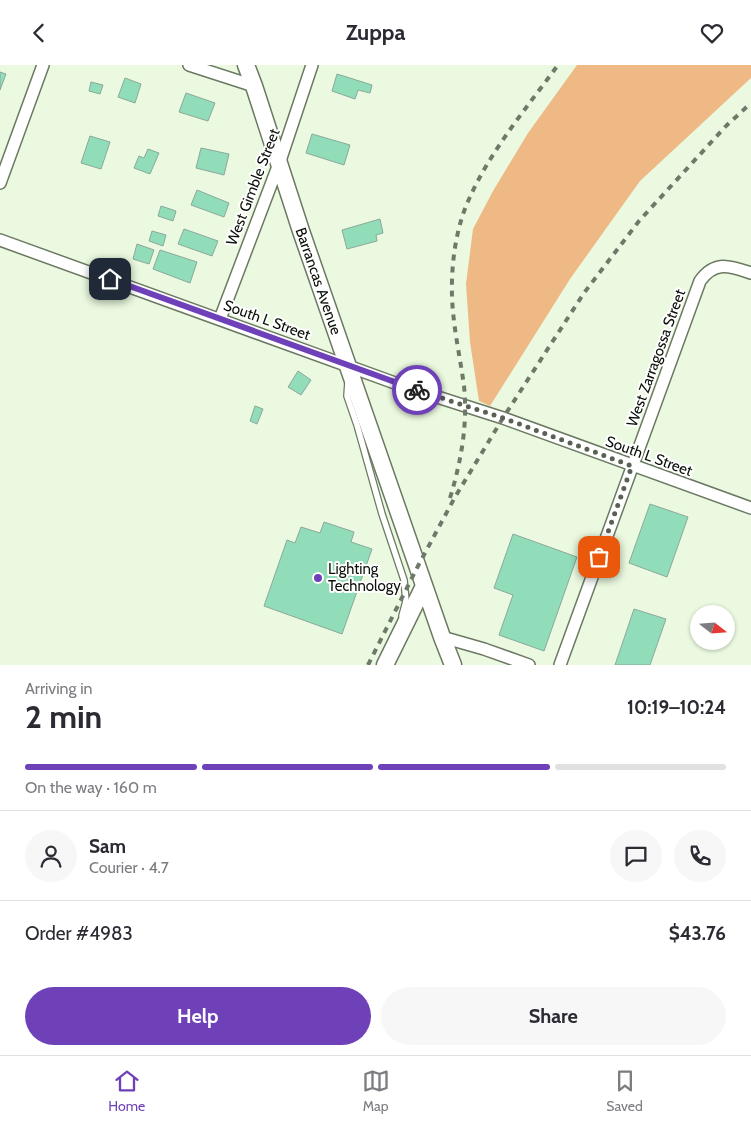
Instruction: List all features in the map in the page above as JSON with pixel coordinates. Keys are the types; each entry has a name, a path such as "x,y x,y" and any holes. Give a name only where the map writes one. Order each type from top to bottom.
{"main road":[{"name":"Barrancas Avenue","path":"246,65 280,161 301,231 349,365 424,587 453,665"},
{"path":"384,665 424,587"}],"street":[{"path":"0,183 43,65"},
{"path":"188,65 254,86"},
{"name":"West Gimble Street","path":"220,319 280,161 312,65"},
{"name":"South L Street","path":"0,240 406,387 503,418 751,508"},
{"name":"West Zarragossa Street","path":"560,665 700,281 704,275 718,267 732,266 751,273"},
{"path":"442,637 529,665"}],"lane":[{"path":"349,365 347,396 406,591 406,601 398,628 384,665"}],"shaded area":[{"path":"577,65 751,65 751,78 640,181 570,279 490,406 479,401 470,342 466,284 473,229 493,191 528,133"}],"building":[{"path":"0,72 6,74 0,90"},
{"path":"337,74 372,85 370,93 358,90 355,99 332,91"},
{"path":"125,78 141,84 135,103 118,97"},
{"path":"91,82 103,85 100,94 89,91"},
{"path":"186,93 215,103 208,121 179,112"},
{"path":"312,134 350,145 344,165 306,153"},
{"path":"90,136 110,142 101,169 81,163"},
{"path":"201,148 229,154 224,175 196,168"},
{"path":"148,149 159,153 150,174 134,168 139,156 144,158"},
{"path":"197,190 229,203 224,217 191,205"},
{"path":"161,206 176,211 173,221 158,216"},
{"path":"380,219 383,233 376,235 377,241 347,249 342,230"},
{"path":"184,229 218,241 212,256 178,244"},
{"path":"152,231 166,235 163,246 149,241"},
{"path":"137,244 154,250 149,264 133,259"},
{"path":"160,250 197,262 190,283 153,269"},
{"path":"298,371 311,380 301,395 288,387"},
{"path":"255,406 263,409 257,424 250,421"},
{"path":"650,504 688,517 667,577 629,563"},
{"name":"Lighting Technology","path":"324,522 354,532 351,542 372,549 342,634 264,606 287,540 295,543 301,527 320,533"},
{"path":"513,534 577,557 544,651 499,635 513,595 494,588"},
{"path":"634,609 666,619 650,665 615,665"}],"railway":[{"path":"450,498 460,457 465,414 464,386 455,330 452,296 452,271 461,220 470,197 488,162 558,65"},
{"path":"368,665 455,497 503,418 584,293 639,221 726,126 751,103"}],"way so far":[{"path":"417,390 503,418 632,466 599,557"}],"place":[{"name":"Lighting Technology","path":"318,578"}],"route":[{"path":"110,279 417,390"}]}
